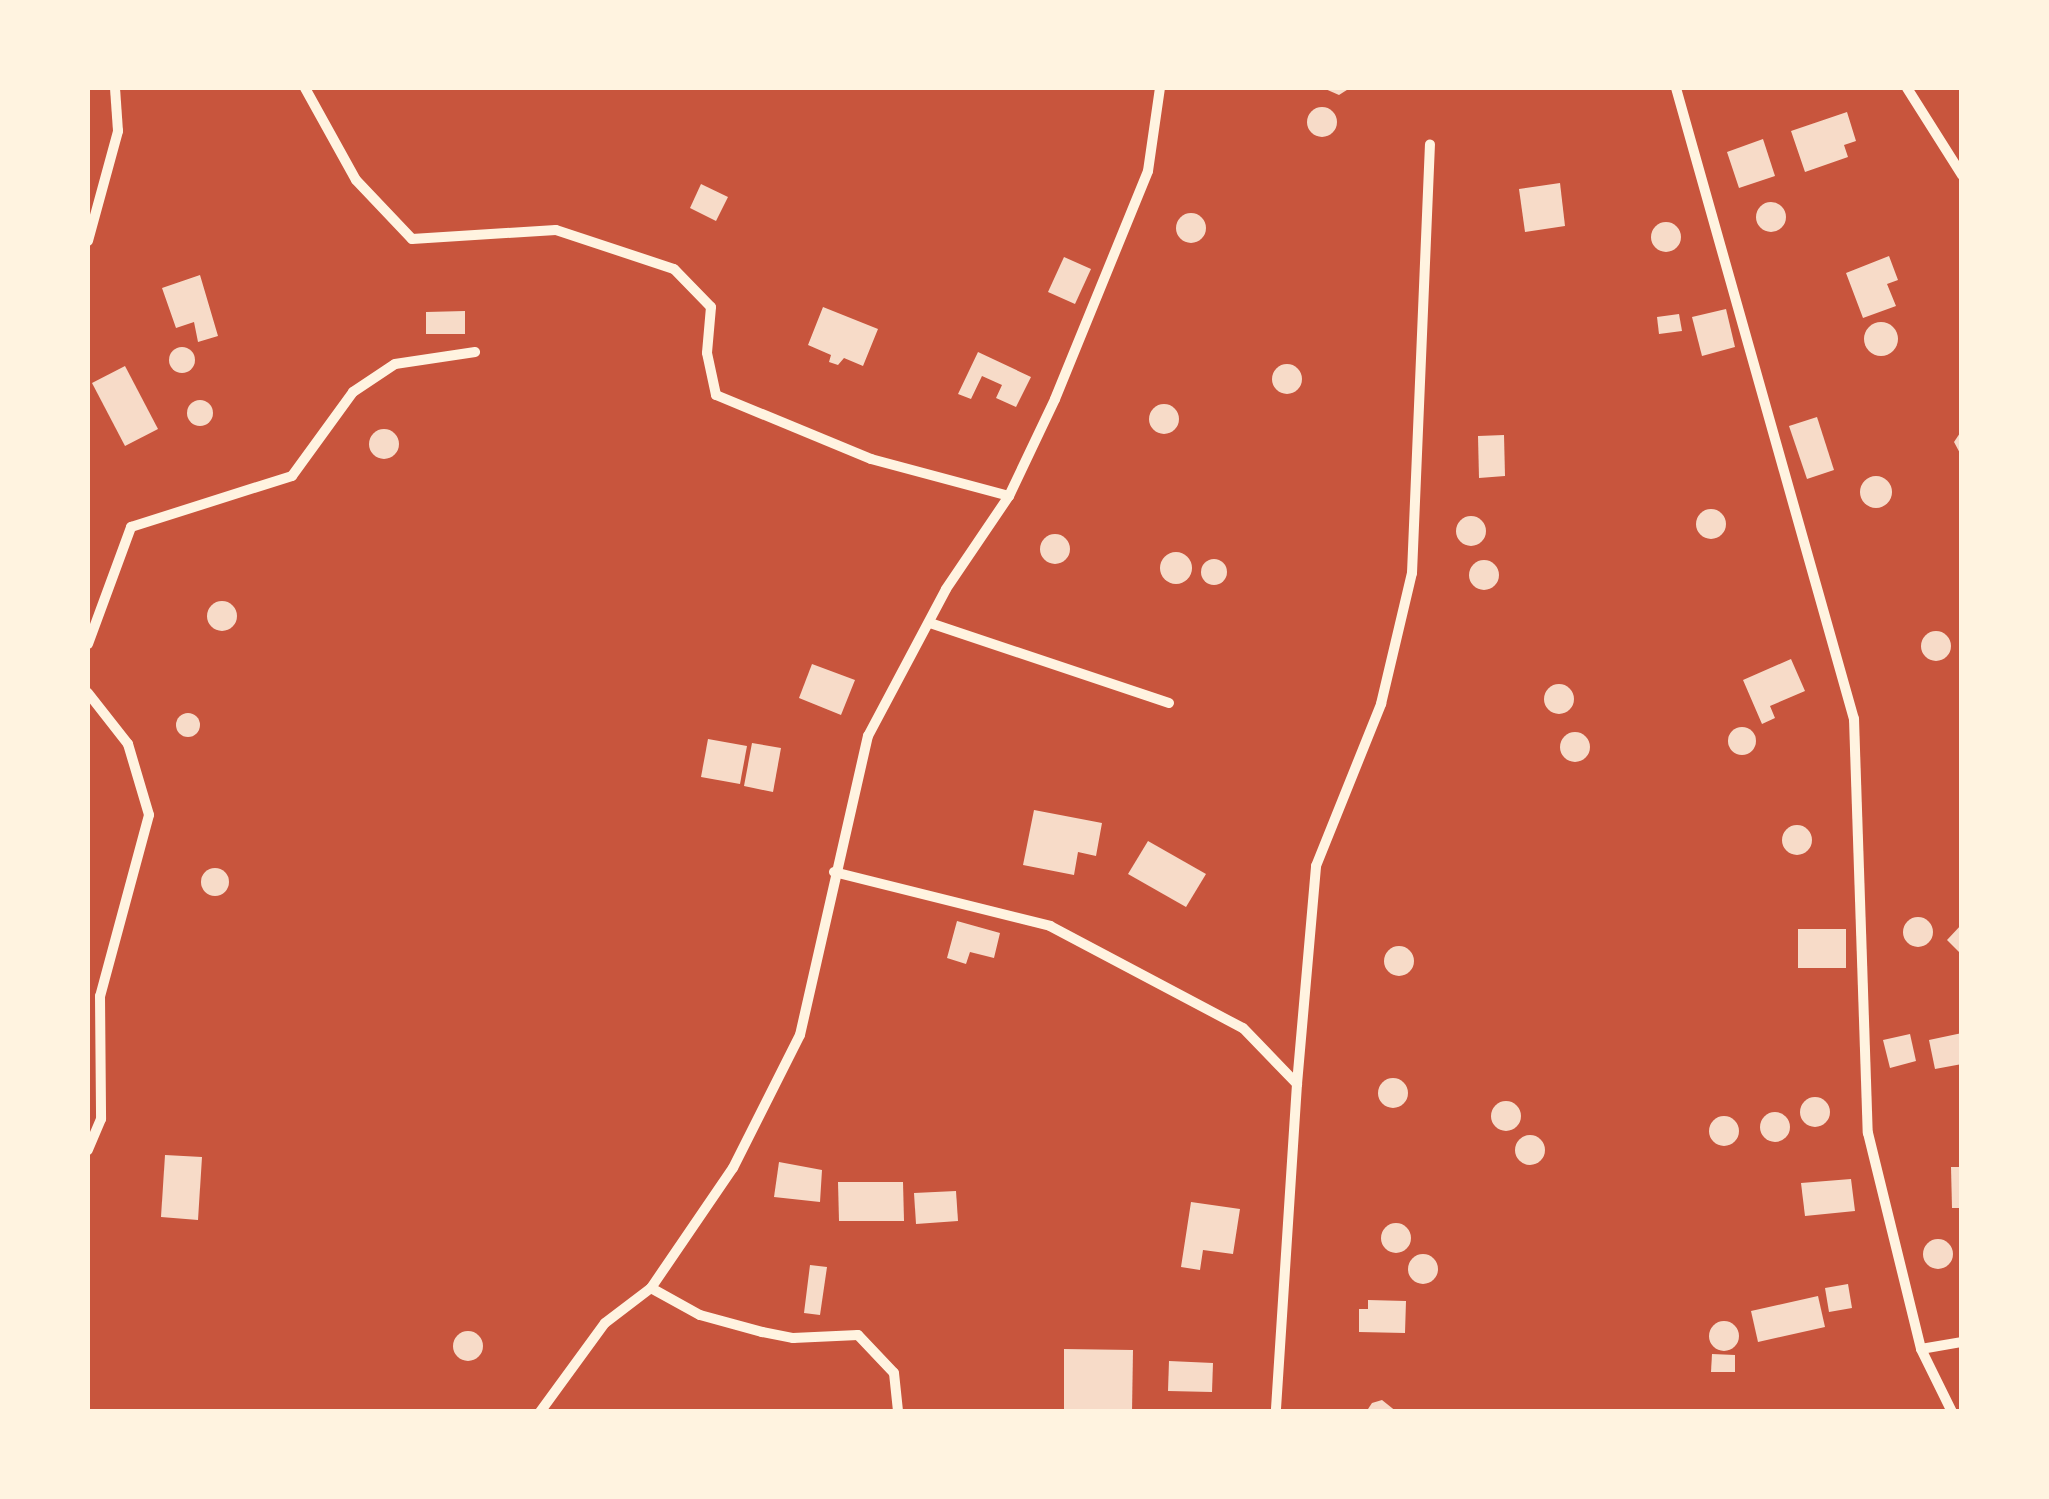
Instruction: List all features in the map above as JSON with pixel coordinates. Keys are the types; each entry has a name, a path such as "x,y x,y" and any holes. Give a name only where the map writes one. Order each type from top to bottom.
{"street":[{"path":"88,241 118,131 115,88"},
{"path":"305,88 356,180 412,239 556,230 674,269 711,307 707,352 716,395 871,459 1009,496"},
{"path":"540,1412 605,1323 650,1288 733,1168 800,1035 868,736 930,623 1009,496 1122,246 1148,171 1160,88"},
{"path":"1676,88 1854,719 1868,1133 1921,1349 1952,1412"},
{"path":"1906,88 1962,175"},
{"path":"1276,1412 1316,866 1382,704 1412,573 1430,144"},
{"path":"88,644 132,526 292,476 353,392 395,364 475,352"},
{"path":"930,623 1168,704"},
{"path":"88,692 128,744 149,815 100,996 101,1120 88,1150"},
{"path":"834,872 1050,926 1243,1028 1298,1084"},
{"path":"650,1288 700,1315 762,1332 792,1338 858,1336 894,1373 898,1412"},
{"path":"1921,1349 1962,1342"}],"building":[{"path":"1323,88 1350,88 1339,95"},
{"path":"1322,107 1333,111 1337,122 1333,133 1322,137 1311,133 1307,122 1311,111"},
{"path":"1847,112 1856,141 1844,145 1848,157 1805,172 1791,131"},
{"path":"1763,139 1775,176 1739,188 1727,152"},
{"path":"1560,183 1565,226 1525,232 1519,189"},
{"path":"701,184 728,197 716,221 690,208"},
{"path":"1771,202 1782,206 1786,217 1782,228 1771,232 1760,228 1756,217 1760,206"},
{"path":"1191,213 1202,217 1206,228 1202,239 1191,243 1180,239 1176,228 1180,217"},
{"path":"1666,222 1677,226 1681,237 1677,248 1666,252 1655,248 1651,237 1655,226"},
{"path":"1889,256 1898,280 1887,284 1896,306 1863,318 1846,273"},
{"path":"1064,257 1091,269 1075,304 1048,292"},
{"path":"200,275 218,336 198,342 194,322 176,328 162,288"},
{"path":"823,307 878,329 863,366 844,358 838,365 829,362 831,355 808,345"},
{"path":"1726,309 1735,347 1702,356 1692,317"},
{"path":"465,311 465,334 426,334 426,312"},
{"path":"1679,314 1682,331 1659,334 1657,317"},
{"path":"1881,322 1893,327 1898,339 1893,351 1881,356 1869,351 1864,339 1869,327"},
{"path":"182,347 191,351 195,360 191,369 182,373 173,369 169,360 173,351"},
{"path":"978,352 1031,377 1016,407 996,398 1002,385 982,376 971,399 958,394"},
{"path":"1287,364 1298,368 1302,379 1298,390 1287,394 1276,390 1272,379 1276,368"},
{"path":"125,366 158,429 125,446 92,383"},
{"path":"200,400 209,404 213,413 209,422 200,426 191,422 187,413 191,404"},
{"path":"1164,404 1175,408 1179,419 1175,430 1164,434 1153,430 1149,419 1153,408"},
{"path":"1817,417 1834,470 1807,479 1789,426"},
{"path":"384,429 395,433 399,444 395,455 384,459 373,455 369,444 373,433"},
{"path":"1962,430 1962,457 1954,442"},
{"path":"1504,435 1505,476 1479,478 1478,436"},
{"path":"1876,476 1887,481 1892,492 1887,503 1876,508 1865,503 1860,492 1865,481"},
{"path":"1711,509 1722,513 1726,524 1722,535 1711,539 1700,535 1696,524 1700,513"},
{"path":"1471,516 1481,521 1486,531 1481,541 1471,546 1461,541 1456,531 1461,521"},
{"path":"1055,534 1066,538 1070,549 1066,560 1055,564 1044,560 1040,549 1044,538"},
{"path":"1176,552 1188,556 1192,568 1188,580 1176,584 1164,580 1160,568 1164,556"},
{"path":"1214,559 1223,563 1227,572 1223,581 1214,585 1205,581 1201,572 1205,563"},
{"path":"1484,560 1495,564 1499,575 1495,586 1484,590 1473,586 1469,575 1473,564"},
{"path":"222,601 232,606 237,616 232,626 222,631 212,626 207,616 212,606"},
{"path":"1936,631 1947,635 1951,646 1947,657 1936,661 1925,657 1921,646 1925,635"},
{"path":"1791,659 1805,691 1770,706 1775,718 1762,724 1743,680"},
{"path":"812,664 855,680 841,715 799,698"},
{"path":"1559,684 1570,688 1574,699 1570,710 1559,714 1548,710 1544,699 1548,688"},
{"path":"188,713 197,716 197,734 188,737 179,734 176,725 179,716"},
{"path":"1742,727 1752,731 1756,741 1752,751 1742,755 1732,751 1728,741 1732,731"},
{"path":"1575,732 1586,736 1590,747 1586,758 1575,762 1564,758 1560,747 1564,736"},
{"path":"708,739 747,746 740,784 701,777"},
{"path":"752,743 781,748 773,792 744,786"},
{"path":"1034,810 1102,823 1096,856 1078,852 1074,875 1023,865"},
{"path":"1797,825 1808,829 1812,840 1808,851 1797,855 1786,851 1782,840 1786,829"},
{"path":"1148,841 1206,874 1186,907 1128,874"},
{"path":"215,868 225,872 229,882 225,892 215,896 205,892 201,882 205,872"},
{"path":"1918,917 1929,921 1933,932 1929,943 1918,947 1907,943 1903,932 1907,921"},
{"path":"957,921 1000,933 994,958 970,952 966,964 947,958"},
{"path":"1962,924 1962,955 1947,940"},
{"path":"1798,929 1846,929 1846,968 1798,968"},
{"path":"1399,946 1410,950 1414,961 1410,972 1399,976 1388,972 1384,961 1388,950"},
{"path":"1962,1033 1962,1064 1935,1069 1929,1040"},
{"path":"1910,1034 1916,1061 1890,1068 1883,1040"},
{"path":"1393,1078 1404,1082 1408,1093 1404,1104 1393,1108 1382,1104 1378,1093 1382,1082"},
{"path":"1815,1097 1826,1101 1830,1112 1826,1123 1815,1127 1804,1123 1800,1112 1804,1101"},
{"path":"1506,1101 1517,1105 1521,1116 1517,1127 1506,1131 1495,1127 1491,1116 1495,1105"},
{"path":"1775,1112 1786,1116 1790,1127 1786,1138 1775,1142 1764,1138 1760,1127 1764,1116"},
{"path":"1724,1116 1735,1120 1739,1131 1735,1142 1724,1146 1713,1142 1709,1131 1713,1120"},
{"path":"1530,1135 1541,1139 1545,1150 1541,1161 1530,1165 1519,1161 1515,1150 1519,1139"},
{"path":"165,1155 202,1157 198,1220 161,1217"},
{"path":"779,1162 822,1170 820,1202 774,1197"},
{"path":"1951,1167 1962,1167 1962,1208 1952,1208"},
{"path":"1851,1179 1855,1211 1805,1216 1801,1183"},
{"path":"838,1182 903,1182 904,1221 839,1221"},
{"path":"956,1191 958,1221 916,1224 914,1193"},
{"path":"1191,1202 1240,1209 1233,1254 1203,1250 1200,1270 1181,1267"},
{"path":"1396,1223 1407,1227 1411,1238 1407,1249 1396,1253 1385,1249 1381,1238 1385,1227"},
{"path":"1938,1239 1952,1248 1953,1254 1944,1268 1938,1269 1924,1260 1923,1254 1932,1240"},
{"path":"1423,1254 1434,1258 1438,1269 1434,1280 1423,1284 1412,1280 1408,1269 1412,1258"},
{"path":"810,1265 827,1267 820,1315 804,1313"},
{"path":"1848,1284 1852,1308 1829,1312 1825,1288"},
{"path":"1818,1296 1825,1327 1758,1342 1751,1311"},
{"path":"1368,1300 1406,1301 1405,1333 1359,1332 1359,1309 1368,1309"},
{"path":"1724,1321 1735,1325 1739,1336 1735,1347 1724,1351 1713,1347 1709,1336 1713,1325"},
{"path":"468,1331 479,1335 483,1346 479,1357 468,1361 457,1357 453,1346 457,1335"},
{"path":"1064,1349 1133,1350 1132,1412 1064,1412"},
{"path":"1712,1354 1735,1355 1735,1372 1711,1372"},
{"path":"1169,1361 1213,1363 1212,1392 1168,1391"},
{"path":"1382,1400 1397,1412 1366,1412 1372,1403"}]}
